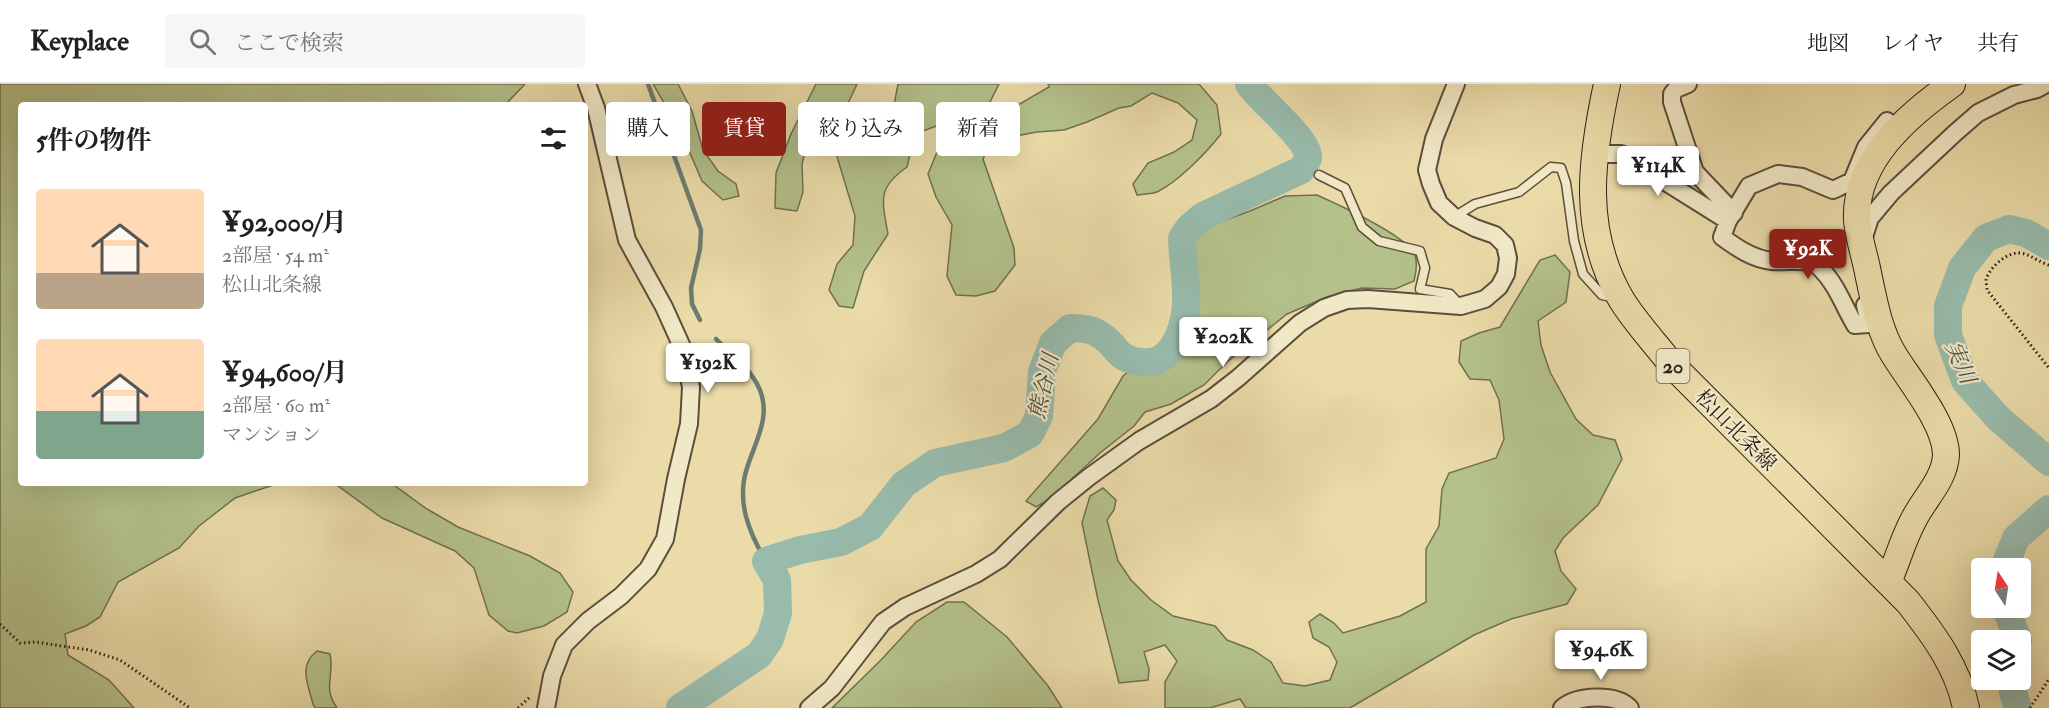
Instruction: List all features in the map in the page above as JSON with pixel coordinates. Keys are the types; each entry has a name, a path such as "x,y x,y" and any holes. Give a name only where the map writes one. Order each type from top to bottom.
{"main road":[{"name":"松山北条線","path":"1607,84 1594,154 1592,188 1594,218 1609,273 1622,299 1643,330 1672,364 1908,602 1939,644 1956,677 1966,708"},
{"path":"1888,582 1913,520 1941,474 1946,457 1945,442 1933,417 1892,352 1881,328 1857,222 1857,207 1863,168 1905,122 1952,84"}],"street":[{"path":"546,708 552,676 564,645 588,621 621,596 648,569 665,539 676,479 690,424 692,387 683,349 664,307 627,240 596,108 587,84"},
{"path":"809,708 832,688 883,622 905,607 976,574 1000,559 1058,502 1089,477 1139,441 1211,399 1300,323 1324,308 1347,300 1368,298 1461,306 1485,299 1498,287 1506,274 1508,258 1505,245 1495,235 1454,217 1439,203 1427,170 1434,139 1456,84"},
{"path":"1688,84 1676,89 1672,94 1672,102 1690,160 1695,172 1731,217"},
{"path":"1862,244 1870,218 1891,193 1955,132 1978,113 2014,95 2037,89 2046,84"},
{"path":"1869,324 1855,325 1832,283 1820,267 1808,262 1771,261 1741,251 1722,237 1749,186 1778,174 1802,177 1833,190 1852,181 1863,168 1866,147 1887,121"},
{"path":"1594,154 1621,154 1731,217"},
{"path":"1872,291 1865,294 1864,300 1873,339 1881,357"},
{"path":"1562,708 1575,700 1589,697 1616,700 1630,708"}],"lane":[{"path":"1454,217 1475,204 1519,192 1551,167 1561,168 1566,183 1574,242 1583,274 1602,295 1622,299"},
{"path":"1319,175 1345,188 1362,227 1379,241 1420,251 1425,268 1420,289 1450,294 1461,306"}],"path":[{"path":"2049,265 2040,263 2029,255 2017,253 2005,257 1986,280 1987,290 2049,368"},
{"path":"0,624 20,643 35,642 89,650 120,660 190,708"},
{"path":"2031,707 2049,679"}],"green space":[{"path":"0,84 525,84 508,102 18,102 18,486 270,486 235,498 199,526 179,548 118,582 100,617 86,626 65,634 68,655 109,680 134,708 0,708"},
{"path":"653,84 678,84 687,102 664,102"},
{"path":"816,84 857,84 849,102 807,102"},
{"path":"898,84 999,84 990,102 936,102 936,126 924,131 924,102 895,102"},
{"path":"1048,84 1199,84 1217,105 1221,134 1200,158 1174,181 1157,192 1137,195 1133,184 1148,163 1174,152 1192,140 1197,120 1178,103 1152,93 1131,106 1119,108 1064,130 1020,135 1020,104 1049,87"},
{"path":"690,107 702,146 702,156 707,156 718,171 736,184 739,196 723,200 702,181 690,153"},
{"path":"798,120 798,156 804,156 803,192 797,211 775,208 776,173 783,156 786,156 786,147"},
{"path":"936,154 984,156 983,159 1014,248 1015,265 995,291 976,296 956,295 947,276 952,225 936,197 928,174"},
{"path":"837,156 910,156 907,167 886,188 883,203 888,234 864,271 853,308 839,306 829,290 837,264 853,245 855,216"},
{"path":"1317,195 1384,228 1407,245 1414,253 1416,260 1414,281 1395,289 1362,288 1327,297 1287,314 1227,362 1204,385 1171,404 1145,412 1134,426 1100,453 1050,499 1036,507 1026,501 1098,419 1123,376 1153,352 1170,333 1184,293 1189,246 1206,227 1285,196"},
{"path":"1555,255 1570,272 1566,302 1538,321 1541,345 1550,372 1576,419 1593,435 1615,440 1622,459 1598,505 1563,538 1555,551 1561,571 1576,589 1567,604 1511,619 1474,635 1350,708 1246,708 1240,699 1210,708 1165,708 1165,682 1177,661 1165,645 1144,652 1149,669 1148,680 1119,683 1082,523 1090,496 1103,488 1116,500 1114,510 1107,520 1118,561 1131,580 1151,600 1173,616 1215,626 1227,640 1253,650 1271,662 1283,683 1305,686 1330,680 1337,662 1329,647 1313,638 1309,622 1320,614 1334,623 1343,633 1400,616 1426,602 1426,549 1439,526 1442,489 1449,473 1496,458 1504,439 1499,400 1490,380 1470,379 1459,362 1461,341 1500,327 1540,260"},
{"path":"338,486 395,486 427,509 458,527 530,556 560,573 573,592 567,612 544,626 517,633 508,631 489,615 474,568 455,551 382,518"},
{"path":"947,602 964,602 1007,637 1048,686 1062,708 832,708 916,622"},
{"path":"317,651 330,654 330,694 337,708 315,708 313,704 306,669 311,657"}],"waterway":[{"path":"648,84 701,230 700,249 691,288 692,304 700,320"},
{"name":"熊谷川","path":"680,708 759,655 770,639 778,613 777,580 766,561 800,550 841,542 870,527 904,484 935,463 1004,448 1030,434 1039,416 1042,371 1053,343 1070,328 1087,329 1097,333 1122,356 1134,361 1155,361 1168,353 1180,334 1184,321 1186,294 1182,238 1189,228 1203,216 1301,170 1308,158 1307,151 1293,131 1249,84"},
{"name":"実川","path":"2049,246 2026,233 2009,229 1986,238 1962,268 1948,306 1948,335 1965,381 1998,418 2049,462"},
{"path":"716,339 751,374 763,398 761,429 747,468 743,493 750,528 766,561"},
{"name":"実川","path":"2008,558 2016,538 2049,509"},
{"name":"実川","path":"2010,618 2014,630"},
{"name":"実川","path":"2013,690 2018,708"}]}
